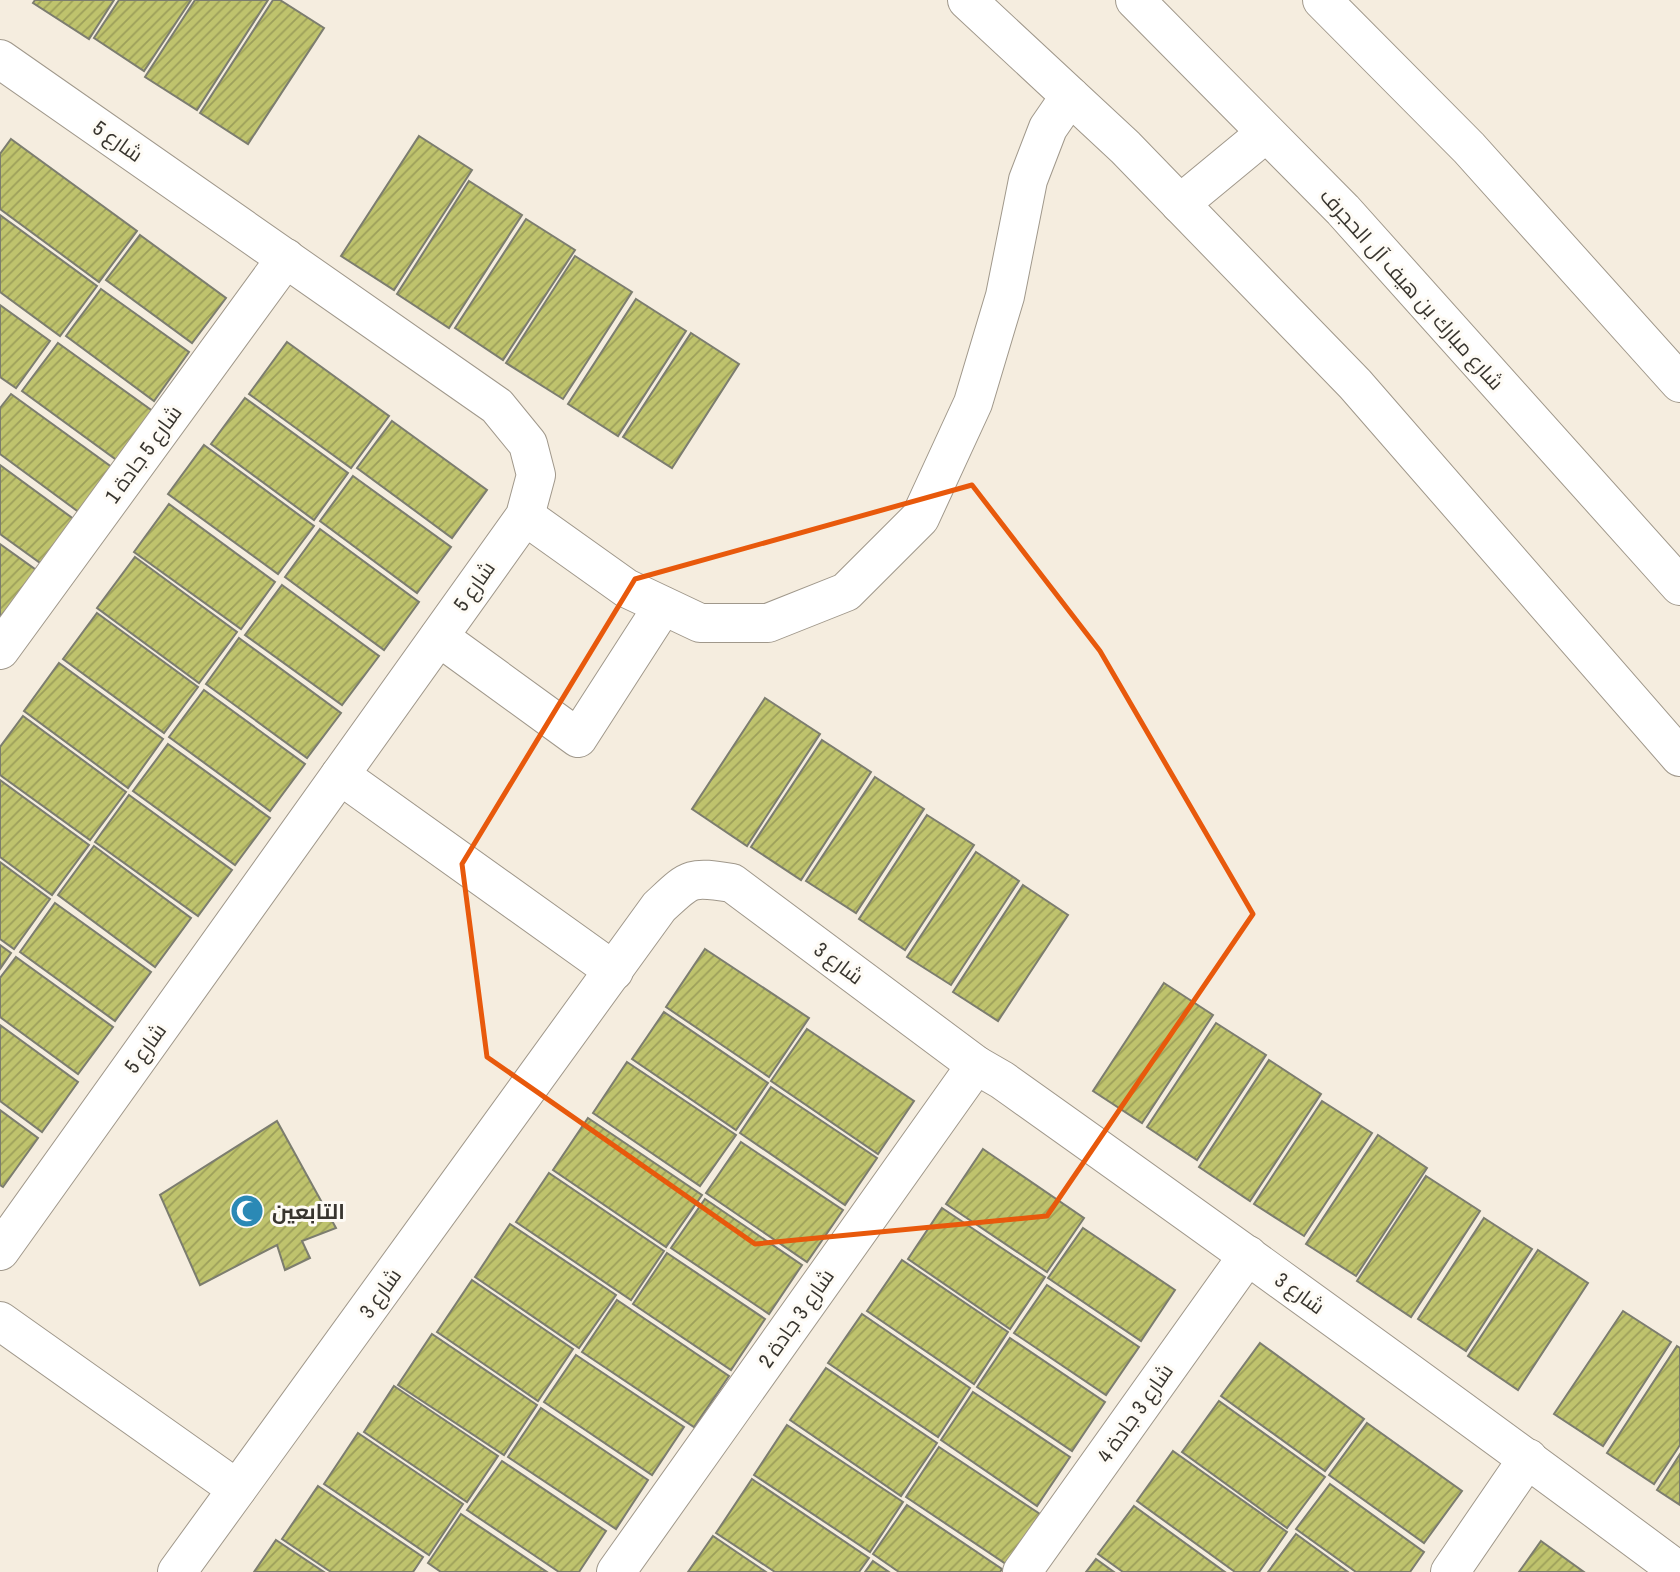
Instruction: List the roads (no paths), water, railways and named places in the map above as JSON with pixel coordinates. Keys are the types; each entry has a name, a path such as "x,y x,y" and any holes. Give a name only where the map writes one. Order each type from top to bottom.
{"street":[{"path":"967,0 1125,147 1355,384 1680,757"},
{"name":"شارع مبارك بن هيف آل الحجرف","path":"1135,0 1343,210 1680,586"},
{"path":"1322,0 1469,148 1680,383"},
{"name":"شارع 5","path":"0,1251 524,516 536,475 528,444 497,407 286,258 2,66"},
{"path":"524,516 626,588 700,623 768,623 846,592 919,518 973,403 1005,296 1028,180 1048,128 1070,96"},
{"path":"1180,204 1266,133"},
{"name":"شارع 5 جادة 1","path":"0,650 286,258"},
{"path":"439,637 578,738 663,606"},
{"path":"340,775 614,971"},
{"name":"شارع 3","path":"177,1572 659,907 685,883 703,878 732,883 976,1065 1002,1080 1248,1255 1680,1572"},
{"name":"شارع 3 جادة 2","path":"616,1572 976,1065"},
{"name":"شارع 3 جادة 4","path":"1022,1572 1248,1255"},
{"path":"0,1321 237,1489"},
{"path":"1450,1572 1528,1458"}],"place":[{"name":"التابعين","path":"247,1211"}]}
